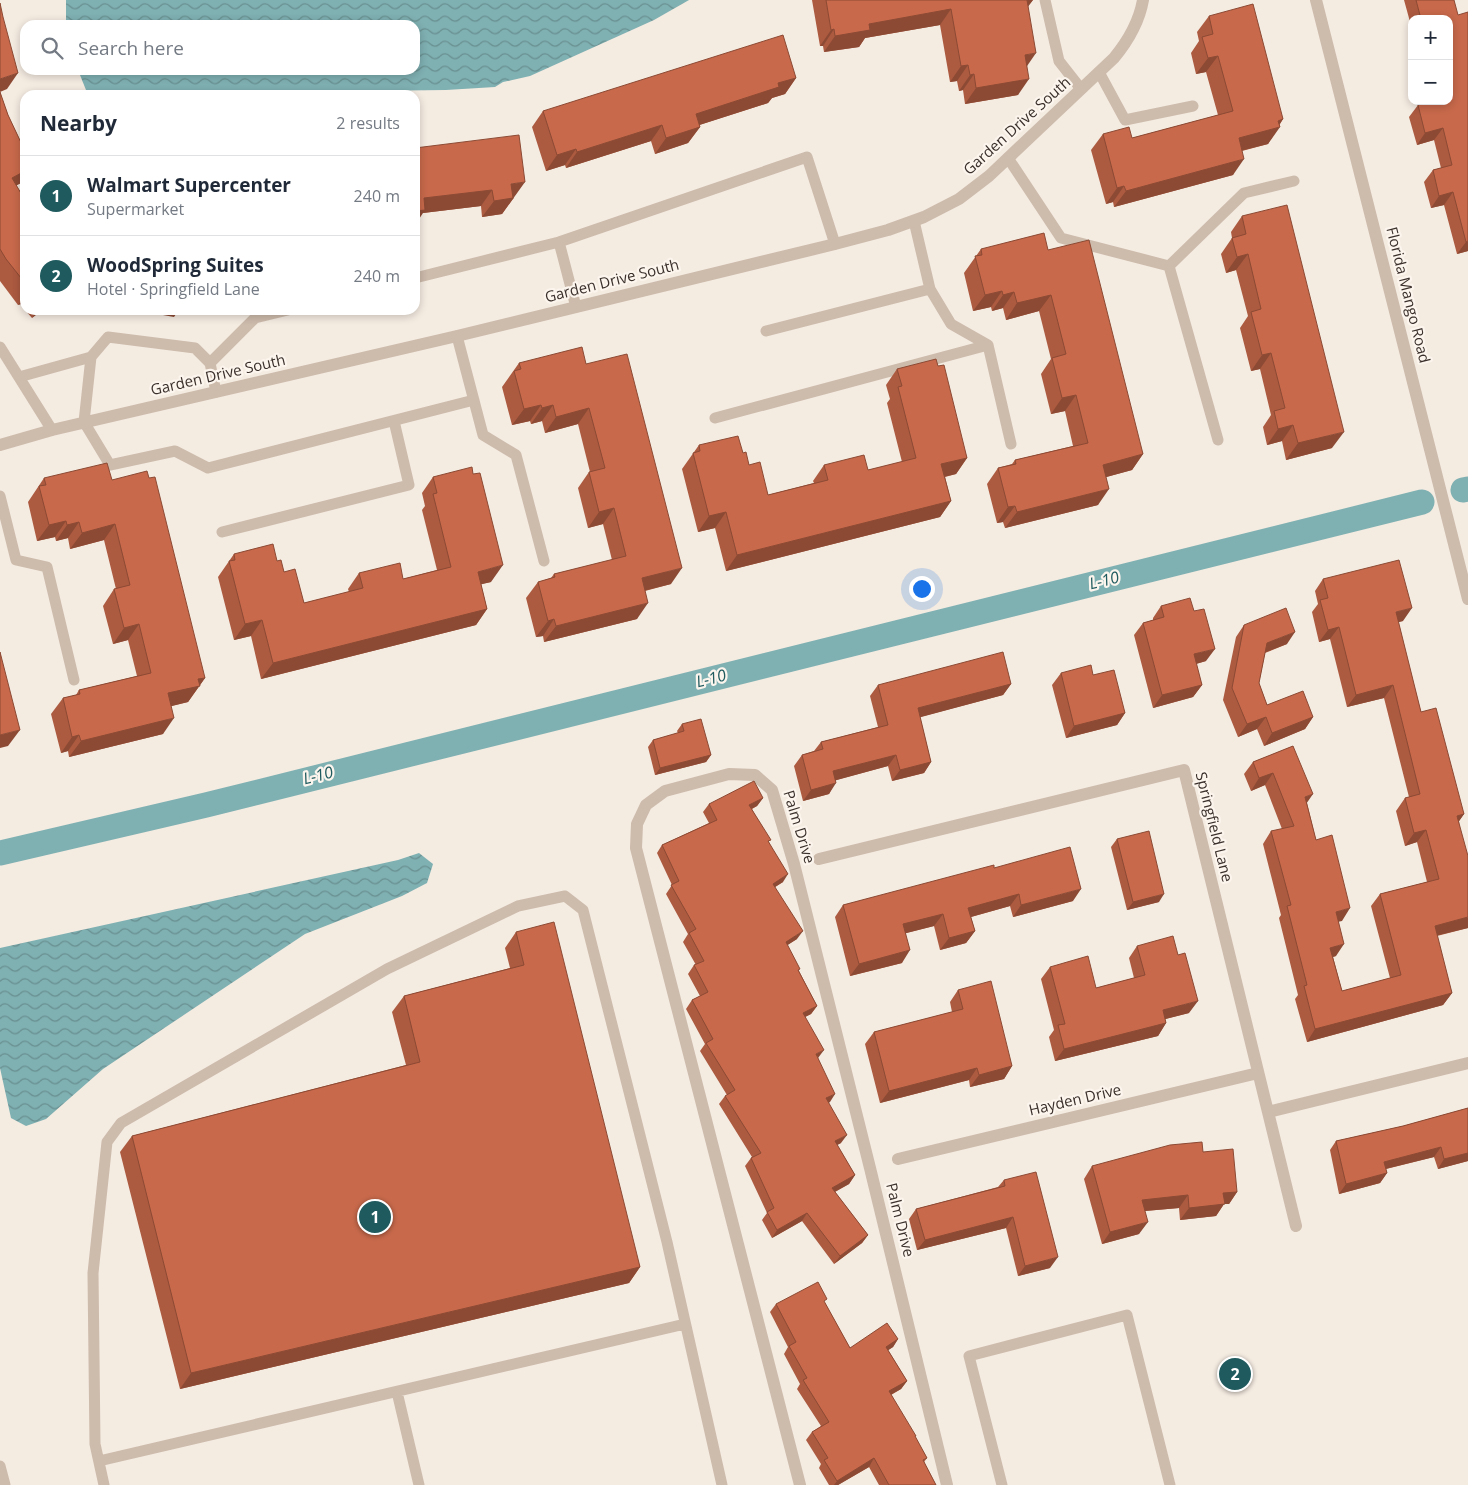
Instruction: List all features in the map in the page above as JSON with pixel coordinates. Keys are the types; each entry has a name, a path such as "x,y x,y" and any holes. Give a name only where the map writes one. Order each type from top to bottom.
{"street":[{"name":"Garden Drive South","path":"0,445 84,422 457,336 835,244 914,221 958,199 990,176 1082,89 1125,45 1134,29 1143,0"},
{"name":"Florida Mango Road","path":"1316,0 1468,599"},
{"name":"Springfield Lane","path":"820,859 1184,770 1296,1226"},
{"name":"Palm Drive","path":"800,1485 636,848 637,824 646,805 665,790 729,774 755,775 772,790 794,864 861,1130 947,1485"},
{"path":"1268,1112 1468,1063"},
{"name":"Hayden Drive","path":"898,1159 1258,1073"}],"lane":[{"path":"1045,0 1059,61 1082,89"},
{"path":"1099,72 1124,120 1192,106"},
{"path":"420,277 559,242 807,157 835,244"},
{"path":"1008,158 1061,238 1169,266"},
{"path":"1169,266 1244,193 1294,181"},
{"path":"914,221 930,289 951,324 988,345 1011,444"},
{"path":"559,242 576,307"},
{"path":"1169,266 1218,440"},
{"path":"766,331 930,289"},
{"path":"210,363 255,318 267,315"},
{"path":"457,336 483,435 516,455 544,561"},
{"path":"19,377 91,357 108,337 195,348 210,363 216,392"},
{"path":"715,418 988,345"},
{"path":"0,347 52,430"},
{"path":"91,357 84,422 110,465 175,451 208,468 474,400"},
{"path":"222,532 409,485 394,421"},
{"path":"0,496 16,560 47,566 74,680"},
{"path":"104,1485 95,1444 93,1273 107,1142 120,1123 386,969 518,906 565,896 583,910 667,1242 722,1485"},
{"path":"1002,1485 969,1356 1127,1315 1170,1485"},
{"path":"99,1461 685,1324"},
{"path":"397,1392 420,1485"},
{"path":"0,1466 5,1485"}],"water":[{"path":"66,0 689,0 654,20 530,76 503,82 495,87 446,90 86,90 80,75 420,75 420,20 66,20"},
{"path":"419,853 433,864 427,883 402,896 305,934 103,1069 46,1119 26,1126 11,1118 0,1068 0,948 398,860"}],"building":[{"path":"826,0 1027,0 1036,53 1025,55 1029,79 976,88 974,74 970,75 968,65 961,66 951,9 869,24 870,30 835,36 834,29 831,30"},
{"path":"1416,0 1454,0 1458,15 1468,12 1468,241 1466,242 1453,192 1439,196 1433,170 1452,165 1443,128 1425,133 1418,105 1453,105 1453,15 1420,15"},
{"path":"0,3 18,73 0,79"},
{"path":"1253,4 1283,119 1278,121 1280,127 1239,138 1244,159 1126,191 1124,186 1117,188 1103,134 1129,127 1132,138 1233,111 1218,56 1208,58 1202,37 1213,34 1209,16"},
{"path":"783,35 796,78 778,83 779,87 696,114 700,127 666,138 662,125 577,152 576,149 557,155 543,111"},
{"path":"0,92 20,140 20,174 12,178 20,192 20,277 0,249"},
{"path":"519,135 525,182 511,184 513,198 494,201 492,190 424,198 425,210 420,210 420,147"},
{"path":"1287,205 1344,432 1298,443 1293,425 1278,429 1274,411 1285,408 1271,353 1262,355 1251,312 1261,309 1248,254 1237,257 1232,238 1246,234 1242,216"},
{"path":"1044,233 1048,250 1089,240 1143,454 1103,465 1109,489 1017,512 1015,506 1008,507 998,468 1016,464 1015,460 1088,443 1076,395 1062,398 1052,358 1066,354 1051,295 1017,303 1014,292 1003,295 1002,291 985,295 975,256 982,255 981,249"},
{"path":"582,347 586,364 627,354 682,568 642,578 648,603 556,626 554,619 548,621 538,582 555,577 554,574 626,556 614,508 599,512 589,472 605,468 589,408 556,417 553,405 542,408 541,405 524,409 514,371 521,369 519,363"},
{"path":"936,359 938,366 944,365 967,458 941,464 951,501 737,555 726,512 709,516 693,453 700,451 699,445 738,436 743,453 746,452 749,465 760,462 768,495 828,480 824,465 864,455 868,470 916,458 898,387 902,386 897,369"},
{"path":"107,463 112,480 147,471 149,478 155,477 205,678 198,679 200,686 168,693 174,718 81,741 79,735 72,737 63,698 80,694 79,690 151,673 139,624 124,628 114,589 130,585 115,524 82,533 79,522 67,525 66,521 49,525 39,486 46,485 44,478"},
{"path":"472,467 473,474 480,473 503,565 478,572 487,609 273,663 262,620 245,624 229,561 235,560 234,554 273,544 277,561 281,560 284,572 295,569 304,603 363,588 359,573 400,563 403,579 451,567 433,494 437,493 433,477"},
{"path":"1399,560 1412,608 1396,612 1421,712 1436,708 1464,814 1457,816 1468,856 1468,917 1435,926 1452,993 1315,1029 1304,986 1307,985 1287,906 1291,905 1271,831 1294,826 1273,773 1259,778 1253,762 1293,746 1313,794 1305,797 1316,840 1332,835 1350,908 1336,912 1344,944 1330,948 1342,991 1401,975 1380,894 1439,879 1426,830 1414,833 1405,798 1420,794 1393,685 1356,695 1339,627 1328,630 1320,600 1328,598 1323,579"},
{"path":"1190,598 1194,611 1204,609 1215,649 1194,654 1202,685 1162,695 1143,623 1164,617 1161,606"},
{"path":"1286,608 1295,632 1267,643 1259,683 1267,705 1303,691 1313,717 1272,733 1266,717 1247,724 1232,688 1244,625"},
{"path":"0,652 20,730 0,735"},
{"path":"1003,652 1011,684 918,708 931,762 900,770 896,755 833,771 836,783 811,790 802,755 823,749 821,742 888,725 878,685"},
{"path":"1091,665 1093,675 1114,670 1125,713 1074,726 1061,673"},
{"path":"701,719 711,755 660,768 653,740 684,731 682,724"},
{"path":"754,781 763,798 749,805 771,840 768,841 788,874 773,884 803,931 786,942 817,1006 803,1013 824,1050 816,1054 835,1094 826,1098 847,1135 835,1141 855,1175 832,1188 868,1235 840,1256 807,1213 777,1230 767,1212 774,1208 751,1158 761,1153 725,1096 735,1090 706,1043 713,1039 692,1000 708,992 694,965 704,961 689,933 696,929 671,885 679,881 662,845 717,820 709,804"},
{"path":"1149,831 1164,894 1133,902 1117,839"},
{"path":"1070,847 1081,889 1021,905 1019,894 968,908 975,931 949,938 943,914 903,924 910,950 859,964 843,905 994,865 994,868"},
{"path":"554,922 640,1267 191,1373 132,1136 420,1062 404,996 524,965 516,932"},
{"path":"1173,936 1178,955 1185,953 1198,1001 1163,1010 1166,1023 1064,1049 1058,1025 1065,1024 1050,967 1088,956 1096,988 1145,975 1137,946"},
{"path":"991,981 1012,1066 979,1075 977,1068 889,1091 874,1032 963,1009 958,990"},
{"path":"1468,1108 1468,1153 1444,1159 1441,1147 1384,1162 1387,1173 1346,1184 1336,1141 1403,1126"},
{"path":"1202,1142 1203,1152 1233,1149 1237,1192 1223,1193 1225,1204 1189,1208 1188,1195 1142,1200 1148,1222 1110,1232 1092,1166 1170,1145"},
{"path":"1036,1172 1058,1257 1025,1266 1013,1217 925,1240 916,1209 1005,1186 1004,1180"},
{"path":"818,1282 827,1299 824,1301 850,1348 887,1323 898,1339 886,1347 907,1381 889,1391 927,1458 923,1460 936,1485 889,1485 874,1458 837,1481 824,1460 828,1458 812,1432 829,1422 803,1380 807,1378 789,1346 796,1342 776,1304"}],"waterway":[{"name":"L-10","path":"1463,490 1468,489"},
{"name":"L-10","path":"0,853 206,805 1422,502"}],"place":[{"name":"Walmart Supercenter","path":"375,1217"},
{"name":"WoodSpring Suites","path":"1235,1374"}]}
